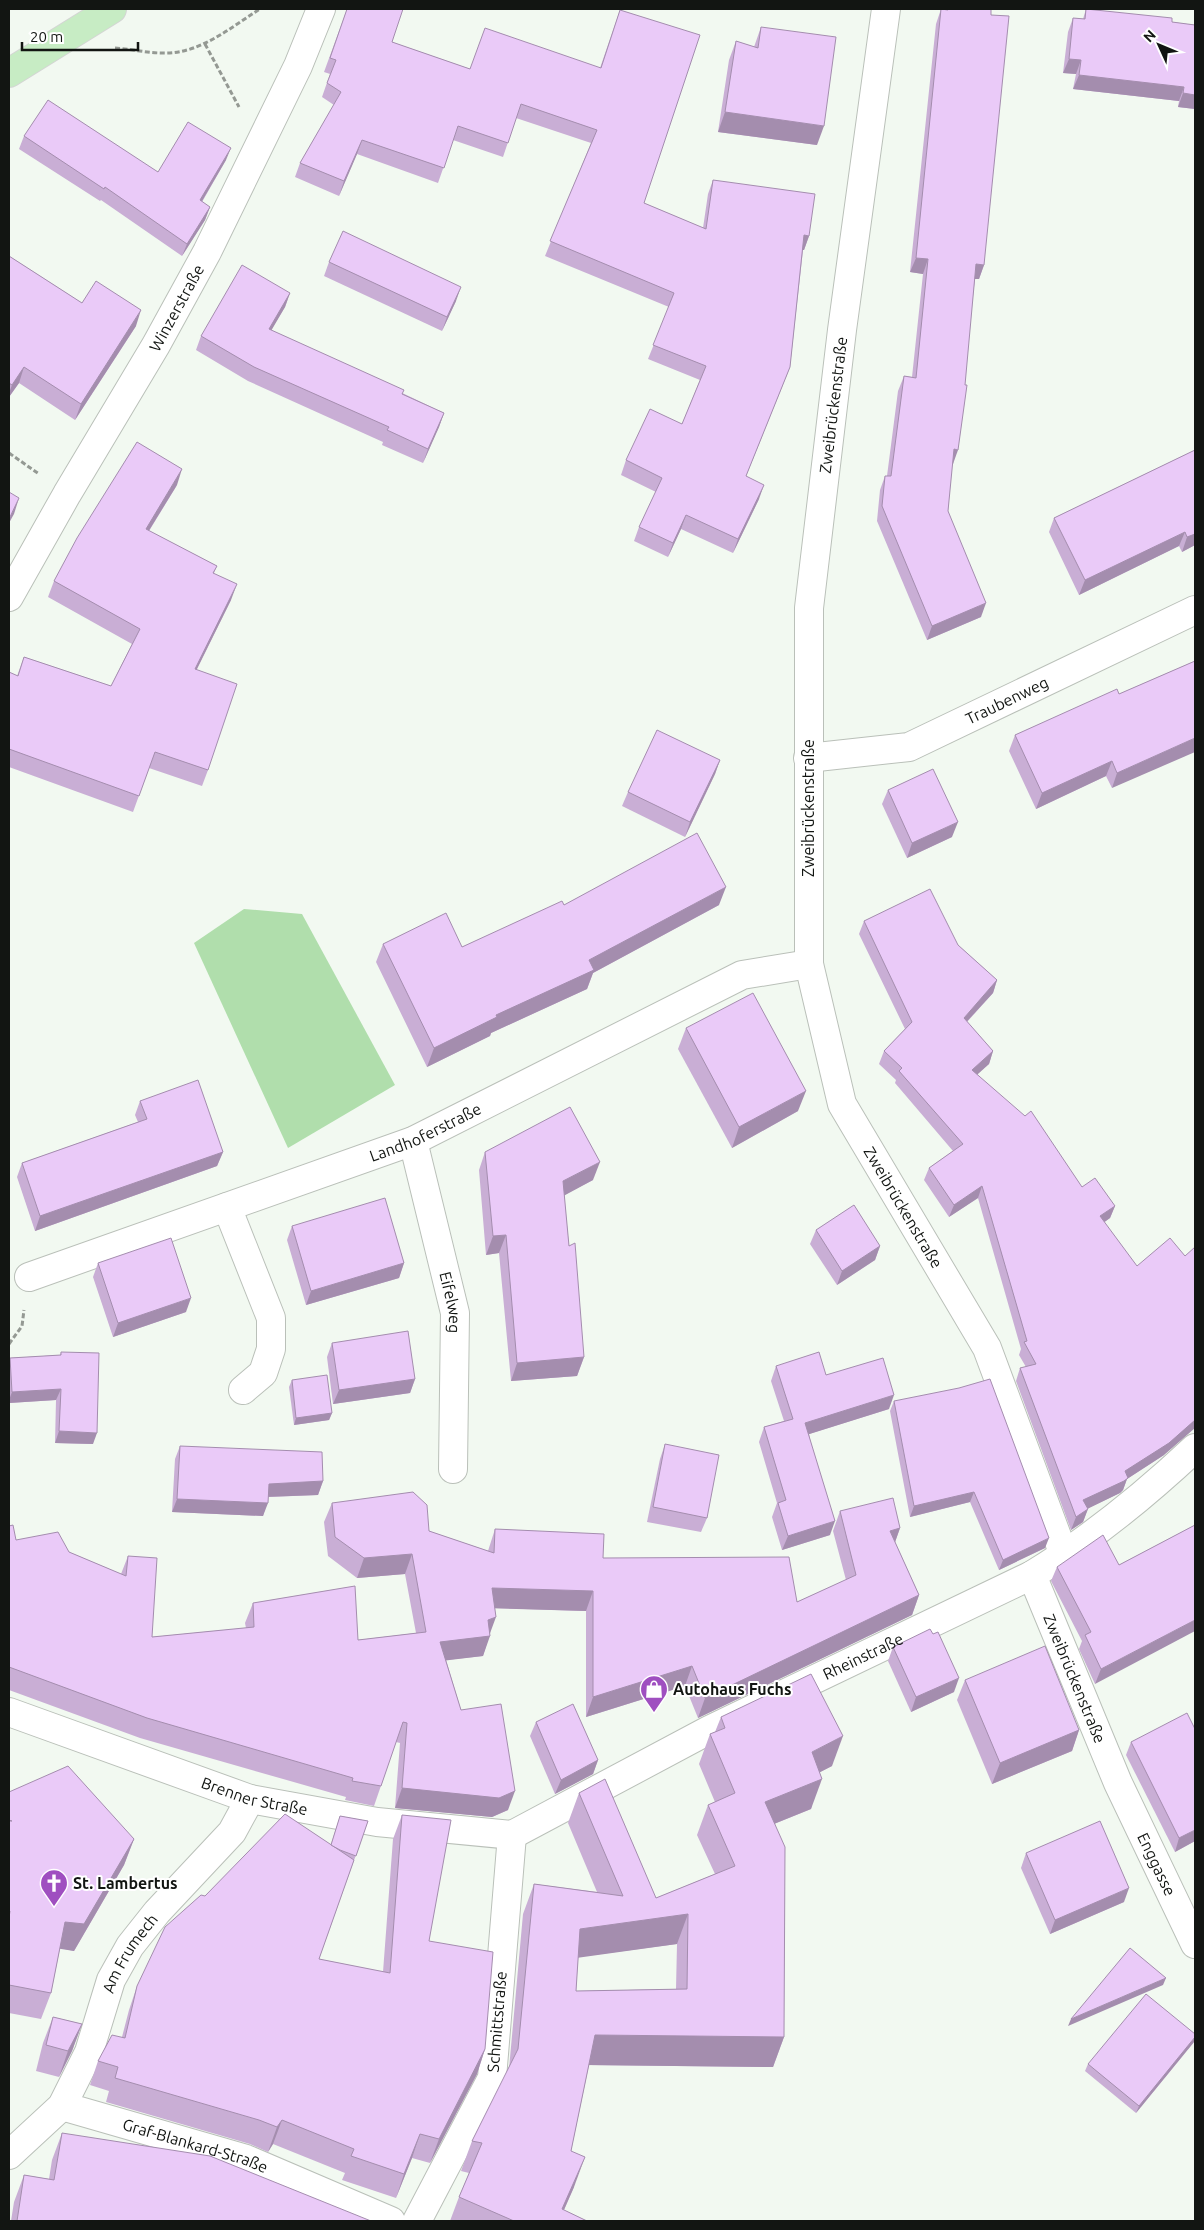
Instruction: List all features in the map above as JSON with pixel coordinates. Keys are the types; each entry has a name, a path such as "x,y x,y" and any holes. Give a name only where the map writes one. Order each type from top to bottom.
{"main road":[{"path":"9,73 112,9"}],"street":[{"name":"Winzerstraße","path":"9,597 67,494 156,346 268,129 298,66 321,9"},
{"name":"Zweibrückenstraße","path":"886,9 843,320 809,608 809,964 842,1104 987,1348 1064,1555"},
{"name":"Traubenweg","path":"808,758 909,746 1195,610"},
{"name":"Landhoferstraße","path":"29,1277 413,1141 742,975 809,964"},
{"name":"Eifelweg","path":"413,1141 455,1313 453,1469"},
{"path":"226,1207 271,1318 271,1349 263,1373 243,1390"},
{"name":"Rheinstraße","path":"512,1835 709,1730 1032,1575 1064,1555 1152,1488 1195,1448"},
{"name":"Zweibrückenstraße","path":"1032,1575 1118,1783"},
{"name":"Brenner Straße","path":"9,1712 250,1799 377,1822 512,1835"},
{"name":"Enggasse","path":"1118,1783 1195,1944"},
{"name":"Am Frumech","path":"62,2106 89,2052 111,1980 130,1946 157,1912 232,1832 250,1799"},
{"name":"Schmittstraße","path":"417,2221 492,2078 512,1835"},
{"path":"9,2156 62,2106"},
{"name":"Graf-Blankard-Straße","path":"62,2106 246,2159 392,2221"}],"path":[{"path":"113,48 162,53 178,52 205,44 260,9"},
{"path":"205,44 241,112 268,129"}],"green space":[{"path":"244,909 302,914 395,1085 288,1148 194,943"}],"building":[{"path":"347,9 403,9 392,42 470,69 485,28 601,68 620,10 700,35 644,203 706,229 713,180 815,194 809,236 804,235 790,367 746,476 764,485 738,539 686,515 673,543 639,527 662,478 626,460 650,409 682,424 706,366 653,345 674,293 550,241 597,130 521,104 508,143 458,126 444,168 362,140 344,181 300,163 341,92 327,83 336,60 330,58"},
{"path":"941,9 991,9 991,15 1009,16 984,265 976,264 965,385 967,385 958,450 954,449 948,511 986,603 932,626 882,506 885,476 891,476 904,376 916,378 928,259 916,258"},
{"path":"1086,9 1172,18 1172,22 1195,25 1195,95 1183,93 1184,87 1079,75 1081,60 1069,59 1073,18 1085,19"},
{"path":"761,27 836,37 824,126 725,112 736,41 758,48"},
{"path":"48,100 158,172 188,122 231,148 200,200 210,207 187,244 105,187 104,189 24,136"},
{"path":"343,231 461,287 447,317 329,262"},
{"path":"9,256 82,303 96,281 141,310 81,404 24,367 12,385 9,383"},
{"path":"242,265 290,293 269,329 404,390 402,394 444,413 428,449 387,430 389,427 254,367 201,336"},
{"path":"137,442 182,469 146,529 217,566 213,573 237,584 195,669 237,684 208,770 155,752 139,796 9,749 9,672 18,676 24,657 111,686 140,629 54,581 77,538"},
{"path":"1195,450 1195,534 1187,537 1185,532 1085,580 1054,518"},
{"path":"9,492 19,498 9,519"},
{"path":"1195,661 1195,738 1117,773 1112,761 1042,793 1015,735 1117,689 1119,694"},
{"path":"657,730 720,760 690,822 628,792"},
{"path":"933,769 958,822 912,843 888,790"},
{"path":"697,833 726,887 589,960 594,970 496,1015 497,1017 434,1048 383,944 446,913 462,947 562,901 564,905"},
{"path":"930,889 958,945 997,980 964,1018 993,1051 972,1070 1025,1116 1031,1111 1082,1187 1095,1178 1115,1206 1100,1216 1137,1266 1170,1238 1185,1256 1195,1247 1195,1420 1169,1443 1125,1471 1128,1478 1124,1481 1083,1500 1088,1509 1076,1517 1020,1368 1036,1364 1024,1342 1027,1341 982,1186 954,1205 929,1168 963,1144 899,1071 902,1068 884,1051 912,1022 864,921"},
{"path":"753,993 806,1091 739,1127 686,1028"},
{"path":"198,1080 223,1152 40,1216 22,1163 147,1119 140,1101"},
{"path":"570,1107 600,1162 563,1181 569,1246 575,1243 584,1357 517,1363 506,1235 493,1236 485,1152"},
{"path":"385,1198 404,1263 311,1291 292,1226"},
{"path":"854,1205 880,1246 842,1271 816,1230"},
{"path":"171,1238 191,1298 118,1323 98,1263"},
{"path":"408,1331 415,1379 339,1390 332,1343"},
{"path":"61,1352 99,1353 97,1433 59,1431 61,1389 12,1392 10,1358 61,1355"},
{"path":"819,1352 826,1375 883,1358 894,1395 805,1423 835,1521 788,1536 778,1503 786,1500 764,1427 793,1419 776,1366"},
{"path":"327,1375 332,1413 296,1418 292,1380"},
{"path":"990,1379 1049,1538 1003,1560 974,1492 914,1506 894,1401 959,1388"},
{"path":"665,1444 719,1455 707,1518 653,1507"},
{"path":"180,1446 322,1452 323,1481 269,1484 268,1503 177,1499"},
{"path":"413,1492 427,1505 429,1531 494,1553 495,1529 604,1534 603,1558 789,1557 797,1602 856,1575 840,1511 893,1498 900,1528 890,1531 919,1595 705,1698 692,1666 593,1697 593,1591 492,1588 496,1617 488,1620 490,1636 440,1642 461,1710 501,1704 515,1791 499,1798 402,1788 407,1723 403,1722 381,1786 352,1781 353,1778 147,1718 9,1667 9,1526 13,1525 16,1540 58,1532 69,1552 126,1576 128,1556 157,1558 152,1637 254,1627 253,1603 355,1586 358,1640 426,1632 412,1554 364,1558 335,1537 332,1503"},
{"path":"1195,1525 1195,1620 1101,1669 1085,1635 1091,1632 1057,1567 1103,1535 1119,1565"},
{"path":"930,1629 933,1634 938,1632 959,1678 916,1697 893,1647"},
{"path":"1045,1646 1079,1730 1000,1763 965,1680"},
{"path":"811,1674 843,1736 812,1752 822,1779 765,1802 785,1847 784,2037 595,2035 571,2151 585,2157 562,2209 587,2221 514,2221 459,2197 482,2143 472,2141 518,2049 534,1884 623,1896 579,1793 605,1779 656,1898 735,1866 708,1805 735,1793 710,1734 725,1728 721,1717","holes":["688,1914 687,1989 576,1991 580,1929"]},
{"path":"573,1704 598,1760 561,1780 536,1722"},
{"path":"1187,1713 1195,1729 1195,1830 1179,1838 1131,1742"},
{"name":"St. Lambertus","path":"68,1766 134,1839 84,1924 65,1922 51,1993 9,1985 9,1821 12,1821 9,1820 9,1792"},
{"path":"285,1814 354,1860 319,1959 390,1973 402,1815 451,1820 429,1941 493,1952 485,2049 439,2139 420,2134 404,2174 351,2156 354,2149 282,2120 277,2127 115,2078 118,2067 98,2061 112,2035 125,2038 137,1986 165,1927 201,1895 205,1896"},
{"path":"340,1816 368,1821 356,1856 331,1845"},
{"path":"1100,1821 1129,1888 1055,1920 1026,1853"},
{"path":"1130,1948 1166,1978 1071,2019"},
{"path":"1146,1994 1195,2034 1195,2037 1139,2106 1088,2064"},
{"path":"53,2017 82,2024 68,2051 46,2045"},
{"path":"62,2133 210,2156 371,2221 17,2221 24,2175 54,2180"}],"place":[{"name":"Autohaus Fuchs","path":"654,1713"},
{"name":"St. Lambertus","path":"54,1907"}]}
